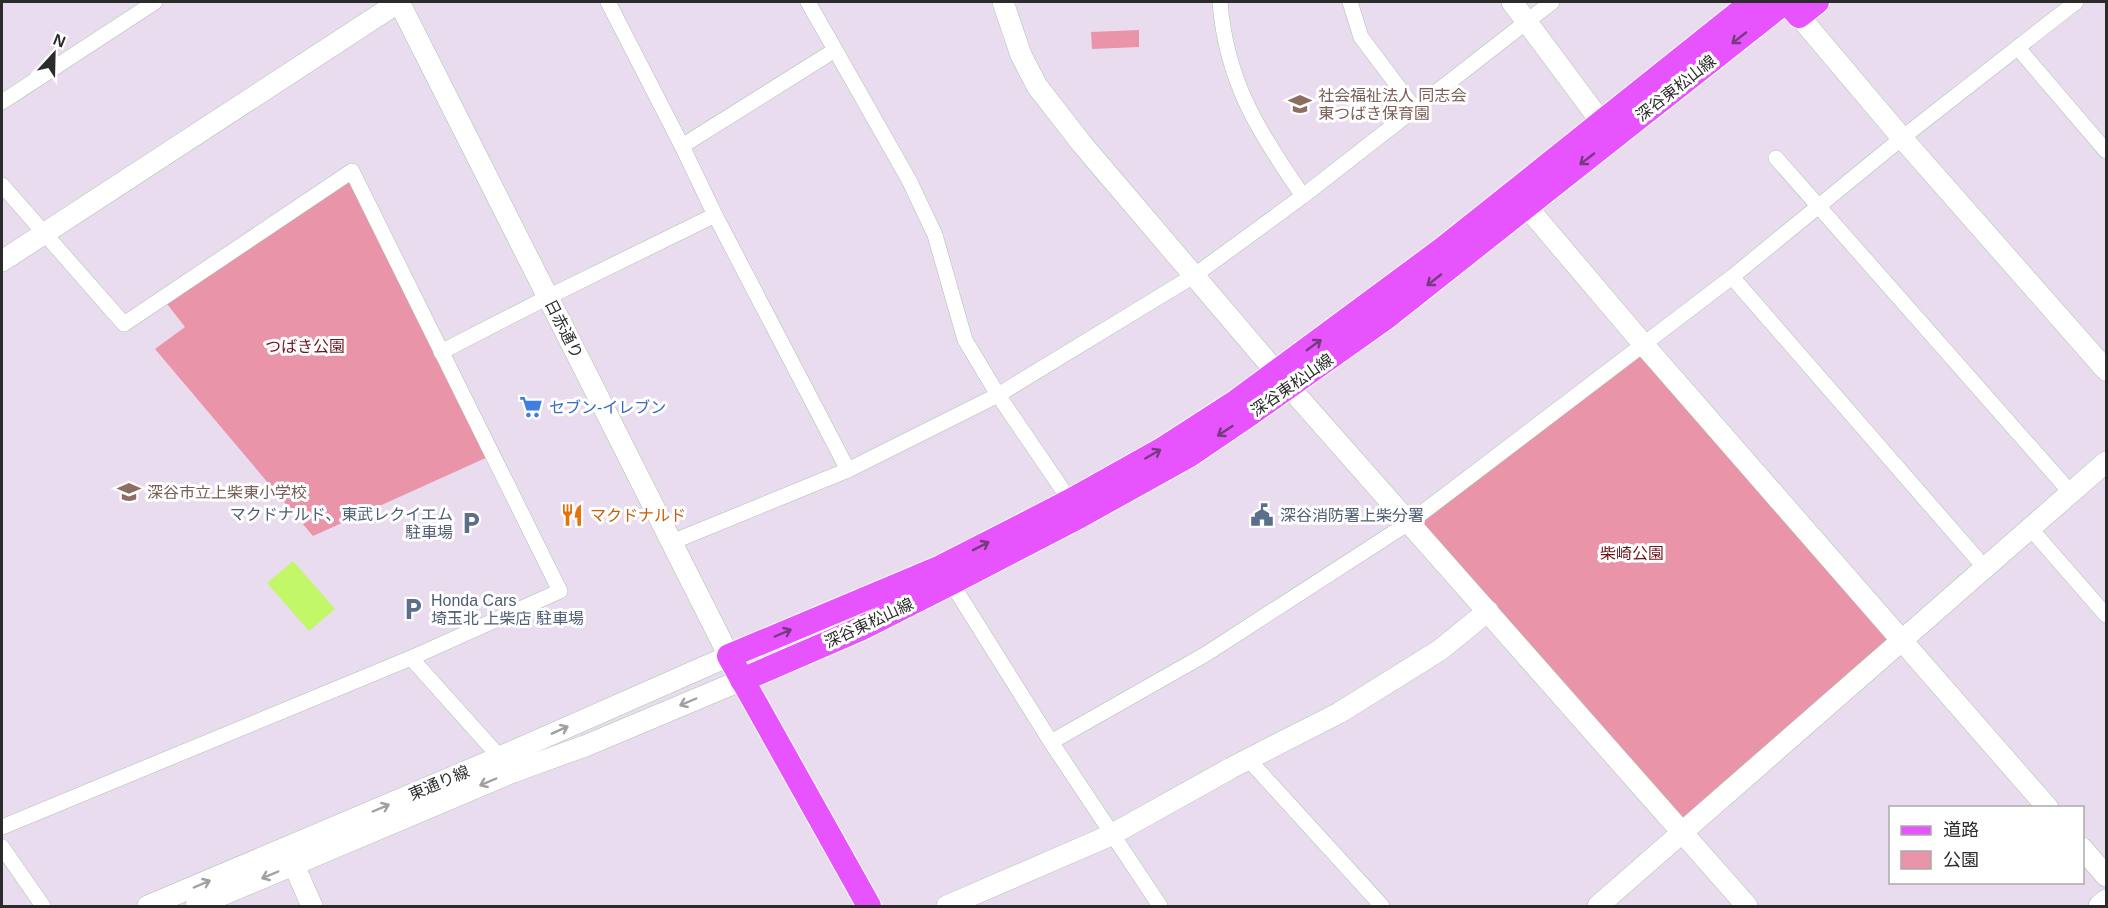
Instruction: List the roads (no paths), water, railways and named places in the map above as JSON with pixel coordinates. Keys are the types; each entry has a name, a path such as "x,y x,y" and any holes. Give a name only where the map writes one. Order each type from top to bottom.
{"main road":[{"name":"深谷東松山線","path":"742,680 860,629 946,575 1075,509 1238,401 1283,379 1444,248 1520,199 1608,130 1745,5"},
{"name":"深谷東松山線","path":"1608,130 1797,5"},
{"name":"深谷東松山線","path":"729,656 946,575"},
{"path":"729,656 870,906"}],"street":[{"path":"2,102 155,2"},
{"path":"2,261 399,2"},
{"name":"日赤通り","path":"399,2 729,656"},
{"path":"608,2 715,215 848,470"},
{"path":"808,2 909,180 935,235 966,340 998,395 1075,509"},
{"path":"1003,2 1021,55 1037,86 1082,144 1283,379 1747,906"},
{"path":"1220,2 1230,57 1243,98 1268,146 1303,196"},
{"path":"1350,2 1361,37 1415,109"},
{"path":"1512,2 1608,130"},
{"path":"672,542 848,470 998,395 1195,275 1303,196 1552,2"},
{"path":"1051,742 1206,654 1410,522 1732,277 1902,138 2076,2"},
{"path":"1797,5 1902,138 2106,370"},
{"path":"2018,48 2106,151"},
{"path":"682,146 835,50"},
{"path":"1776,158 2071,493"},
{"path":"2,185 124,324 352,171 560,591 411,658 2,827"},
{"path":"1520,199 1644,345 2047,806"},
{"path":"441,352 715,215"},
{"path":"1732,277 1985,568"},
{"path":"1598,906 2106,462"},
{"path":"2030,528 2106,615"},
{"path":"946,575 1111,835 1160,906"},
{"path":"947,906 1111,835 1249,759 1339,714 1440,650 1488,611"},
{"name":"東通り線","path":"196,906 290,857 506,764 729,656"},
{"path":"411,658 506,764"},
{"name":"東通り線","path":"506,764 585,746 742,680"},
{"path":"1249,759 1379,905"},
{"path":"2,847 43,906"},
{"path":"2084,850 2106,876"},
{"path":"290,857 312,906"},
{"name":"東通り線","path":"148,906 290,857"},
{"path":"2099,906 2106,900"}],"place":[{"name":"社会福祉法人 同志会 東つばき保育園","path":"1300,104"},
{"name":"セブン-イレブン","path":"531,407"},
{"name":"深谷市立上柴東小学校","path":"129,492"},
{"name":"マクドナルド","path":"572,515"},
{"name":"深谷消防署上柴分署","path":"1262,515"},
{"name":"マクドナルド、東武レクイエム 駐車場","path":"471,523"},
{"name":"Honda Cars 埼玉北 上柴店 駐車場","path":"413,609"}],"park label":[{"name":"つばき公園","path":"305,346"},
{"name":"柴崎公園","path":"1632,553"}]}
